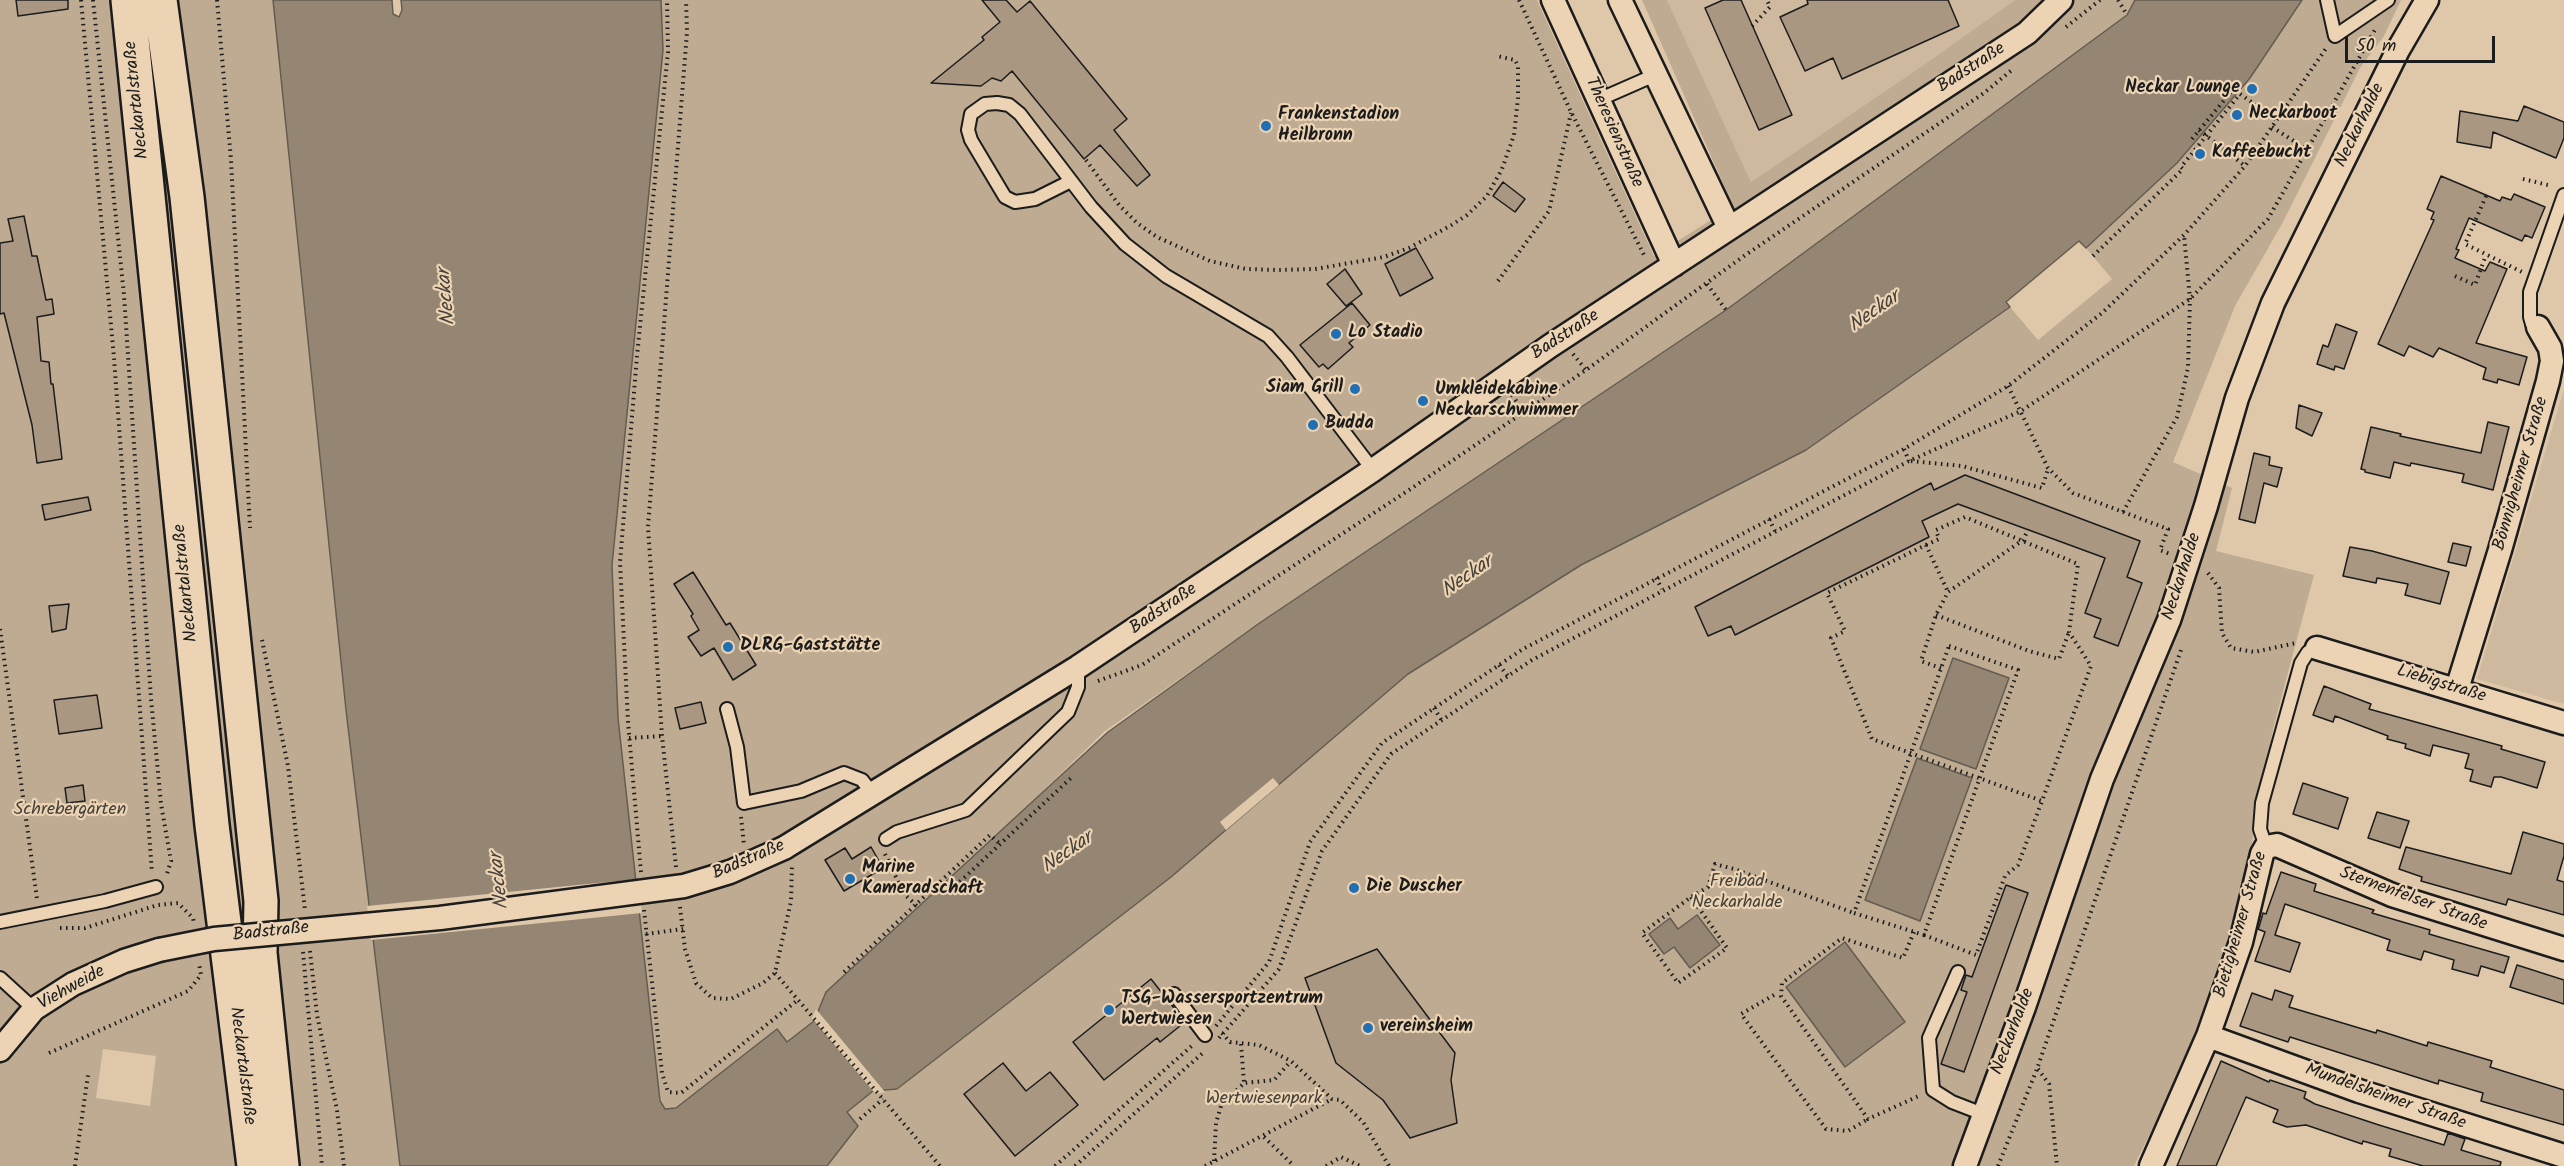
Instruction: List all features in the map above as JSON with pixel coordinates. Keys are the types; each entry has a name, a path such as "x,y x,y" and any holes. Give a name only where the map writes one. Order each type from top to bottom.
{"main road":[{"name":"Neckartalstraße","path":"128,0 227,959 254,1166"},
{"name":"Neckartalstraße","path":"160,0 187,197 261,901 260,954 282,1166"},
{"name":"Neckartalstraße","path":"184,0 187,197"}],"street":[{"name":"Theresienstraße","path":"1553,0 1674,265"},
{"path":"1620,0 1729,228"},
{"name":"Badstraße","path":"159,950 225,938 440,918 684,886 793,854 872,793 1078,677 1550,346 2027,33 2061,0"},
{"name":"Neckarhalde","path":"1965,1166 2024,1008 2102,779 2169,620 2206,506 2237,398 2273,303 2398,50 2427,0"},
{"name":"Bönnigheimer Straße","path":"2457,689 2500,550 2548,381 2552,362 2550,348 2538,327"},
{"name":"Liebigstraße","path":"2317,648 2564,723"},
{"name":"Sternenfelser Straße","path":"2266,848 2277,845 2392,895 2564,949"},
{"name":"Bietigheimer Straße","path":"2151,1166 2208,1036 2241,942 2262,854 2266,848"},
{"name":"Viehweide","path":"0,1050 34,1009 73,984 124,961 159,950"},
{"name":"Mundelsheimer Straße","path":"2208,1036 2359,1091 2564,1156"}],"lane":[{"path":"2327,0 2335,36 2388,0"},
{"path":"1599,100 1654,75"},
{"path":"1071,181 1035,200 1015,202 1005,197 971,140 968,130 971,114 986,104 1009,105 1020,114 1091,207 1142,258 1197,296 1268,336 1287,357 1373,470"},
{"name":"Bönnigheimer Straße","path":"2538,327 2532,324 2529,309 2533,277 2564,195"},
{"name":"Bietigheimer Straße","path":"2266,848 2260,828 2262,803 2301,663 2308,652 2317,648"},
{"path":"886,839 897,832 966,810 1068,712 1078,677"},
{"path":"727,709 737,747 744,803 801,791 844,773 862,780 872,793"},
{"path":"0,922 105,901 156,886"},
{"path":"1958,972 1929,1038 1933,1090 1952,1102 1983,1114"},
{"path":"0,978 34,1009"},
{"path":"1174,994 1209,1039"}],"path":[{"path":"81,0 114,358 150,866 156,886 166,876 171,861 160,804 124,295 93,0"},
{"path":"217,0 232,172 251,540"},
{"path":"641,876 629,738 620,562 637,356 668,52 666,0"},
{"path":"676,871 662,736 648,527 687,32 687,0"},
{"path":"1519,0 1571,112 1655,278"},
{"path":"1752,26 1770,7 1767,0"},
{"path":"2064,28 2100,0"},
{"path":"2118,0 2127,15"},
{"path":"1056,1166 1209,1039 1223,1034 1279,969 1322,851 1391,754 1532,660 1662,589 1909,461 2021,411 2190,299 2268,219 2380,21"},
{"path":"1209,1039 1216,1026 1269,962 1310,842 1382,743 1523,649 1904,449 2008,386 2102,313 2184,235 2246,166 2335,36"},
{"path":"1086,160 1119,205 1137,223 1157,237 1210,261 1246,269 1287,270 1335,267 1384,257 1409,248 1450,226 1467,215 1487,196 1502,169 1514,135 1518,98 1518,66 1515,60 1497,56"},
{"path":"1078,677 1142,665 1409,490 1744,256 1984,93 2019,64"},
{"path":"2192,139 2241,80"},
{"path":"2093,256 2183,169 2181,167 2205,135 2240,94 2277,120"},
{"path":"1498,281 1549,212 1571,112"},
{"path":"2272,127 2306,149"},
{"path":"2199,130 2246,166"},
{"path":"2523,180 2554,186"},
{"path":"2486,196 2465,244 2533,277"},
{"path":"2123,512 2177,417 2188,368 2190,299 2184,235"},
{"path":"2455,276 2475,285 2487,255"},
{"path":"1707,284 1726,310"},
{"path":"1904,449 1909,461"},
{"path":"1909,461 1962,466 2042,488 2048,468"},
{"path":"1935,615 2029,651 2059,659 2069,632 2078,564 1965,518 1936,530 1940,539 1827,593 1845,631 1831,638 1872,739 2042,801"},
{"path":"1769,519 1775,531"},
{"path":"1941,668 1921,661 1935,615 1948,592 2023,540 2026,534"},
{"path":"1926,545 1948,592"},
{"path":"2208,573 2219,588 2222,633 2231,648 2254,652 2296,643 2317,648"},
{"path":"1656,578 1662,589"},
{"path":"0,629 39,915"},
{"path":"260,632 288,766 306,919"},
{"path":"1691,897 1727,948 1678,983 1642,933 1691,897 1708,887 1715,864 1734,868 1854,914 1923,935 1976,955 2005,876 2018,865 2091,666 2069,632"},
{"path":"1854,914 1949,646 2018,670 1923,935"},
{"path":"1499,665 1508,676"},
{"path":"1434,708 1442,721"},
{"path":"629,738 662,736"},
{"path":"951,890 1072,777"},
{"path":"844,972 917,906 990,835 1000,844"},
{"path":"886,839 885,856 894,877 903,894 917,906"},
{"path":"680,906 685,949 696,983 712,998 731,999 763,983 775,973 791,901 793,854"},
{"path":"643,899 662,1073 668,1092 681,1093 799,999"},
{"path":"646,934 683,929"},
{"path":"1868,1119 1781,996 1782,982 1842,938 1903,958 1914,932"},
{"path":"309,943 317,1015 337,1110 344,1166"},
{"path":"302,947 322,1166"},
{"path":"775,973 940,1166"},
{"path":"1774,995 1741,1014 1826,1130 1848,1131 1868,1119 1933,1090"},
{"path":"1216,1026 1230,1042 1259,1045 1291,1061 1332,1099 1340,1100 1363,1122 1389,1166"},
{"path":"1241,1044 1244,1083"},
{"path":"1075,1166 1206,1050"},
{"path":"1215,1161 1216,1123 1221,1106 1244,1083 1274,1080 1291,1061"},
{"path":"2037,1069 2049,1084 2057,1166"},
{"path":"75,1166 88,1075"},
{"path":"860,1119 883,1099"},
{"path":"1205,1166 1264,1137 1332,1099"},
{"path":"1264,1137 1294,1166"},
{"path":"1326,1166 1341,1157 1360,1166"}],"shaded area":[{"path":"1667,0 2015,0 1751,182"},
{"path":"2564,389 2564,704 2477,679"}],"green space":[{"name":"Schrebergärten","path":"0,0 273,0 346,710 400,1166 0,1166","holes":["103,1049 156,1056 150,1106 96,1098"]},
{"path":"661,0 1537,0 1654,256 1733,206 1642,0 1667,0 1751,182 2015,0 2135,0 2127,15 1726,310 1261,622 1105,731 944,886 826,992 815,1021 787,1042 777,1030 676,1108 665,1109 660,1101 618,718 612,565 663,50"},
{"path":"2302,0 2401,0 2384,36 2360,68 2283,222 2235,306 2173,462 2232,488 2216,551 2314,575 2273,729 2241,902 2189,1055 2134,1166 827,1166 857,1126 846,1112 873,1091 898,1089 1171,877 1408,674 1581,565 1806,450 2010,307 2038,340 2112,279 2086,248 2177,163 2250,78"}],"water":[{"name":"Neckar","path":"273,0 392,0 393,14 399,17 402,10 401,0 661,0 663,50 612,565 618,718 660,1101 665,1109 676,1108 777,1029 787,1042 814,1021 826,992 1108,732 1261,622 1726,310 2127,15 2135,0 2302,0 2250,78 2177,163 2086,248 2079,241 2006,302 2010,307 1806,450 1581,565 1408,674 1171,877 897,1089 873,1091 847,1112 858,1126 827,1166 400,1166 346,710"},
{"path":"1953,658 2009,678 1976,769 1920,749"},
{"path":"1917,758 1972,778 1920,921 1865,900"},
{"path":"1697,915 1720,945 1690,968 1674,947 1664,954 1649,934 1670,918 1678,929"},
{"path":"1845,942 1905,1022 1845,1067 1786,987"}],"pier":[{"path":"1273,778 1279,785 1226,830 1220,822"},
{"path":"638,879 642,913 371,940 367,906"},
{"path":"816,1009 885,1092 875,1094 812,1018"}],"building":[{"path":"16,0 68,0 68,9 18,16"},
{"path":"982,0 1006,0 1017,12 1030,1 1127,119 1114,130 1150,175 1137,186 1100,145 1084,159 1012,71 1001,81 992,78 981,86 931,83 984,40 982,37 1000,22"},
{"path":"1723,0 1741,0 1792,115 1759,130 1705,8"},
{"path":"1807,0 1948,0 1959,26 1842,79 1833,58 1805,71 1780,17 1808,4"},
{"path":"2524,106 2564,122 2564,138 2556,158 2493,132 2491,148 2457,142 2460,111 2518,121"},
{"path":"2441,176 2500,201 2502,197 2511,200 2514,194 2545,207 2532,238 2525,235 2522,241 2469,218 2456,249 2459,250 2455,258 2485,271 2490,262 2507,269 2476,343 2527,357 2519,385 2498,379 2497,383 2483,379 2486,368 2439,348 2433,357 2409,346 2404,356 2378,344 2434,220 2431,219 2434,212 2427,209"},
{"path":"1503,182 1525,199 1515,212 1493,196"},
{"path":"24,216 32,256 37,256 46,300 52,299 54,314 37,317 41,361 49,362 51,384 53,384 62,459 37,463 32,425 4,313 0,314 0,243 13,241 8,219"},
{"path":"1416,248 1433,278 1400,296 1385,264"},
{"path":"1345,269 1362,294 1346,306 1327,284"},
{"name":"Lo Stadio","path":"1352,303 1370,325 1349,343 1353,347 1328,369 1323,364 1319,367 1300,345"},
{"path":"2336,324 2357,332 2344,369 2335,366 2334,370 2317,364 2323,345 2328,347"},
{"path":"2299,405 2322,413 2312,436 2296,428"},
{"path":"2488,422 2509,427 2493,490 2462,482 2464,474 2411,463 2410,466 2394,462 2390,478 2361,469 2371,427 2401,434 2400,436 2481,453"},
{"path":"2254,453 2270,457 2269,465 2282,468 2277,487 2264,483 2255,523 2239,519"},
{"path":"1965,475 2140,541 2127,577 2142,583 2118,646 2094,637 2101,619 2085,613 2105,558 1958,504 1922,521 1929,537 1735,635 1731,626 1708,636 1695,607 1931,483 1934,490"},
{"path":"88,497 91,510 45,520 42,505"},
{"path":"2453,543 2471,547 2466,566 2448,562"},
{"path":"2350,547 2449,572 2440,604 2405,595 2408,584 2377,578 2376,583 2343,576"},
{"path":"693,572 726,625 730,623 756,665 733,680 714,648 701,656 688,637 699,630 691,616 693,614 674,584"},
{"path":"69,604 66,629 52,632 49,606"},
{"path":"2324,686 2371,704 2369,709 2502,746 2501,749 2545,762 2537,788 2501,777 2494,777 2491,787 2470,781 2473,770 2465,768 2469,754 2433,745 2430,756 2405,748 2406,744 2387,739 2388,736 2335,716 2333,722 2313,715"},
{"path":"97,695 102,728 59,734 54,700"},
{"path":"701,702 706,723 680,729 675,708"},
{"path":"2303,783 2348,798 2338,829 2293,814"},
{"path":"83,785 85,801 67,803 65,788"},
{"path":"2377,812 2409,821 2400,848 2368,838"},
{"path":"2523,832 2564,844 2564,856 2557,880 2564,882 2564,915 2508,899 2506,905 2421,881 2422,877 2399,869 2406,847 2511,874"},
{"name":"Marine Kameradschaft","path":"871,847 883,868 844,891 825,860 845,848 852,859"},
{"path":"2281,872 2316,884 2314,891 2374,910 2372,913 2430,930 2429,934 2509,957 2504,973 2481,966 2478,976 2452,969 2454,960 2424,951 2421,960 2387,950 2390,940 2285,904 2275,935 2300,943 2290,972 2255,961 2265,932 2258,929 2263,913 2266,914"},
{"path":"2006,885 2028,893 1964,1072 1941,1064 1967,992 1961,990 1966,975 1972,977"},
{"path":"1377,949 1455,1053 1451,1080 1457,1123 1410,1138 1383,1100 1336,1063 1305,978"},
{"path":"2517,965 2564,980 2564,1004 2510,987"},
{"path":"1151,979 1185,1022 1160,1042 1157,1038 1104,1080 1073,1042"},
{"path":"2275,990 2293,996 2289,1007 2376,1033 2377,1030 2427,1046 2428,1042 2492,1061 2490,1067 2564,1090 2564,1125 2481,1101 2483,1093 2439,1080 2438,1084 2290,1037 2288,1042 2240,1026 2252,993 2272,1000"},
{"path":"2221,1061 2269,1082 2270,1080 2306,1092 2304,1098 2315,1104 2379,1125 2444,1145 2448,1133 2465,1139 2461,1150 2501,1162 2500,1166 2423,1166 2389,1156 2391,1149 2363,1141 2362,1144 2306,1125 2287,1127 2273,1122 2278,1110 2246,1097 2216,1166 2177,1166"},
{"path":"1003,1063 1026,1091 1050,1072 1078,1105 1015,1156 964,1094"}],"place":[{"name":"Neckar Lounge","path":"2252,89"},
{"name":"Neckarboot","path":"2237,115"},
{"name":"Frankenstadion Heilbronn","path":"1266,126"},
{"name":"Kaffeebucht","path":"2200,154"},
{"name":"Lo Stadio","path":"1336,334"},
{"name":"Siam Grill","path":"1355,389"},
{"name":"Umkleidekabine Neckarschwimmer","path":"1423,401"},
{"name":"Budda","path":"1313,425"},
{"name":"DLRG-Gaststätte","path":"728,647"},
{"name":"Marine Kameradschaft","path":"850,879"},
{"name":"Die Duscher","path":"1354,888"},
{"name":"TSG-Wassersportzentrum Wertwiesen","path":"1109,1010"},
{"name":"vereinsheim","path":"1368,1028"}],"park label":[{"name":"Freibad Neckarhalde","path":"1737,893"},
{"name":"Wertwiesenpark","path":"1264,1100"}]}
